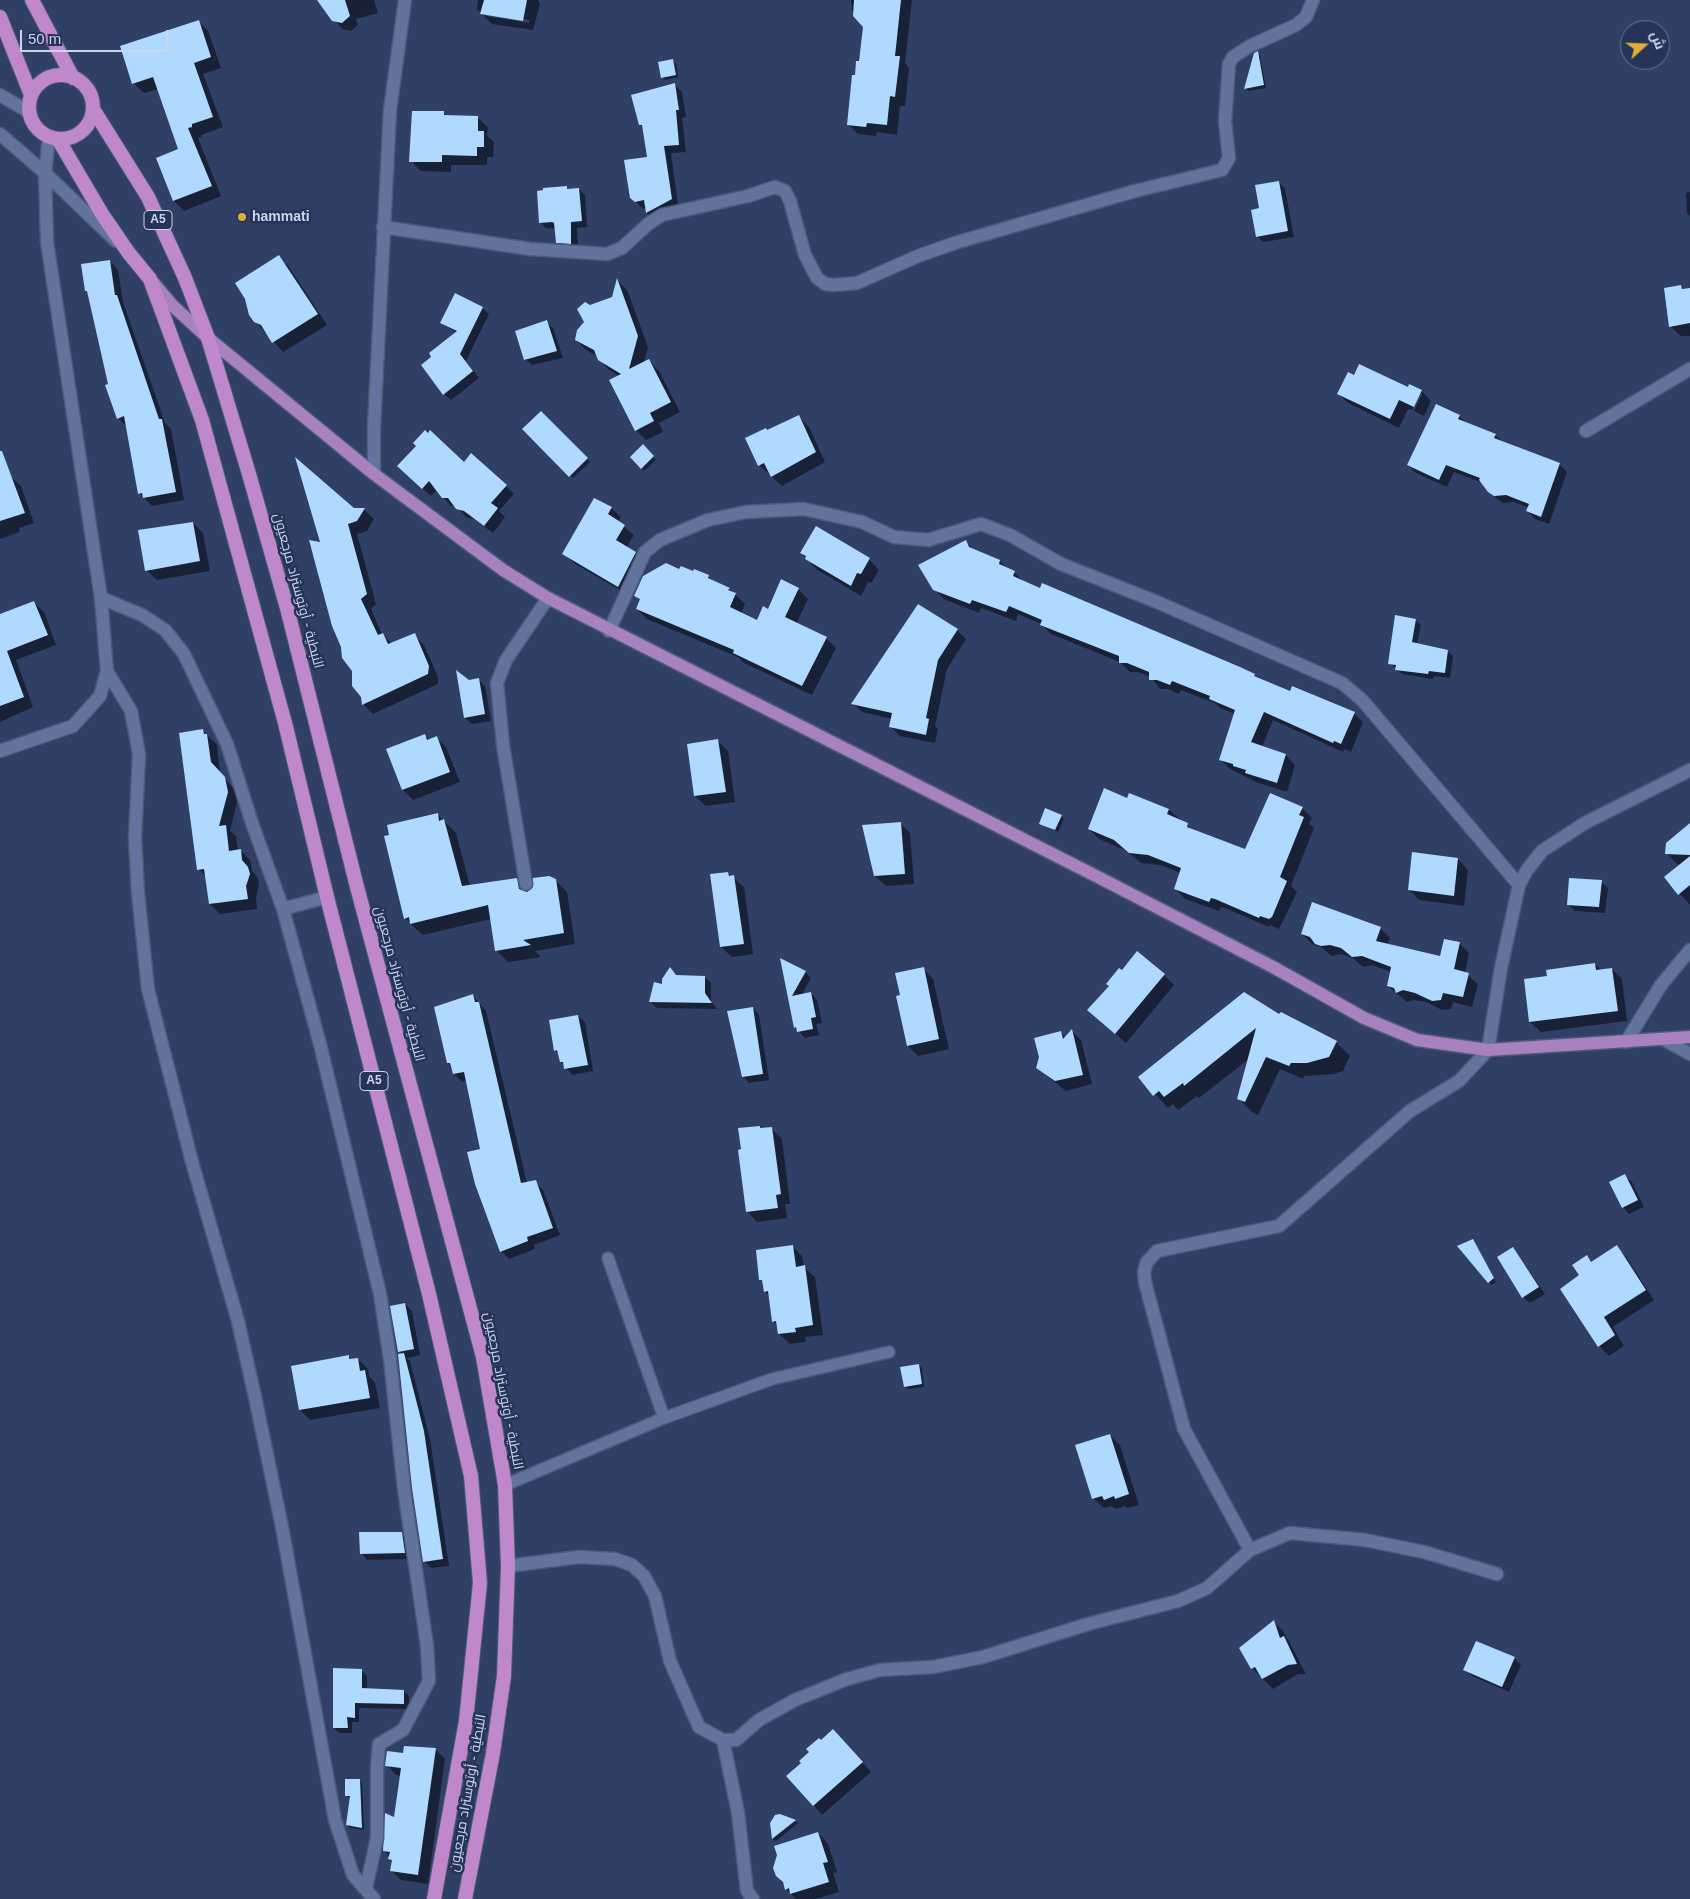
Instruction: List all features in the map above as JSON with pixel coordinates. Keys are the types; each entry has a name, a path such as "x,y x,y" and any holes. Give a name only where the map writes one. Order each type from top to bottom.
{"highway":[{"name":"A5","path":"32,0 73,78 88,90 93,109"},
{"path":"0,17 31,95 29,112"},
{"path":"31,95 44,80 54,76 73,78"},
{"path":"54,138 78,134 91,119 93,109"},
{"name":"النبطية - أوتوستراد مرجعيون","path":"93,109 148,197 185,278 208,338 250,474 287,608 356,887 480,1348 506,1485 508,1566 504,1676 493,1753 465,1899"},
{"name":"A5","path":"29,112 34,124 54,138"},
{"name":"النبطية - أوتوستراد مرجعيون","path":"54,138 102,214 128,252 150,279 202,420 285,722 327,897 429,1294 471,1476 480,1583 466,1721 434,1899"}],"main road":[{"path":"150,279 173,306 208,338 374,474 503,570 548,598 609,631 1273,967 1364,1018 1417,1040 1488,1050 1690,1037"}],"street":[{"path":"374,474 374,427 390,110 405,0"},
{"path":"383,227 530,249 607,254 622,248 648,224 662,215 748,196 775,187 785,191 790,201 805,255 817,278 825,284 857,283 918,256 958,242 1135,192 1222,170 1229,158 1226,121 1229,64 1233,58 1250,46 1296,25 1306,17 1313,0"},
{"path":"0,95 29,112"},
{"path":"0,134 45,173 128,252"},
{"path":"0,751 73,726 100,696 107,671 101,598 47,242 45,173 54,138"},
{"path":"1586,430 1690,369"},
{"path":"609,631 645,552 660,540 708,520 746,512 804,509 862,522 894,537 928,540 981,524 1010,535 1061,564 1157,602 1342,683 1362,701 1518,885"},
{"path":"101,598 142,615 165,630 184,654 227,744 252,823 283,909 351,1166 380,1294 390,1359 407,1518 427,1646 429,1681 403,1730 379,1744 377,1838 366,1888"},
{"path":"526,884 503,745 497,683 506,660 548,598"},
{"path":"107,671 131,711 139,754 135,838 148,989 192,1162 238,1321 256,1398 288,1555 333,1812 353,1875 374,1899"},
{"path":"1250,1550 1184,1429 1145,1282 1144,1272 1147,1262 1157,1251 1279,1226 1410,1111 1459,1081 1488,1050 1501,968 1518,885 1542,851 1585,823 1690,770"},
{"path":"283,909 327,897"},
{"path":"1626,1042 1660,985 1690,950"},
{"path":"1663,1039 1690,1054"},
{"path":"508,1566 579,1557 615,1559 632,1565 644,1576 655,1596 670,1661 699,1727 723,1740 736,1740 759,1720 795,1700 847,1678 880,1670 933,1667 983,1657 1088,1624 1178,1601 1207,1588 1250,1550 1290,1533 1365,1540 1424,1552 1496,1574"},
{"path":"723,1740 738,1813 746,1891 753,1899"}],"lane":[{"path":"608,1258 664,1418"},
{"path":"506,1485 664,1418 772,1379 889,1352"}],"building":[{"path":"317,0 345,0 350,16 342,23 332,21"},
{"path":"484,0 527,0 523,21 480,14"},
{"path":"854,0 901,0 895,56 900,56 895,97 890,96 887,125 867,123 866,127 847,125 852,75 855,75 856,61 859,61 863,27 853,16"},
{"path":"199,20 211,57 194,63 213,117 192,124 192,127 188,128 212,186 173,201 156,158 178,149 153,77 132,84 120,46"},
{"path":"1258,51 1264,85 1244,89 1254,53"},
{"path":"673,59 676,75 661,78 658,62"},
{"path":"675,83 679,110 676,110 679,145 664,146 672,199 646,213 644,200 635,202 630,198 624,160 647,157 642,125 639,125 631,95"},
{"path":"412,111 444,111 444,115 478,116 478,131 484,131 484,147 477,147 477,156 442,155 442,162 409,162"},
{"path":"1279,181 1288,231 1256,237 1251,210 1259,208 1255,185"},
{"path":"567,186 567,189 579,188 582,221 571,222 571,244 556,243 554,223 539,223 537,191 543,190 543,188"},
{"path":"279,255 318,314 272,343 261,325 254,322 249,315 245,299 235,283"},
{"path":"110,260 115,295 117,295 159,419 162,419 176,492 143,498 142,493 138,494 124,416 117,419 105,385 108,384 87,291 85,291 81,264"},
{"path":"617,278 638,336 629,369 649,359 671,402 650,413 654,421 635,431 609,380 621,374 598,360 594,350 575,340 577,330 584,322 577,309 585,302 590,305 612,297"},
{"path":"1681,285 1682,289 1690,288 1690,323 1669,327 1664,288"},
{"path":"455,293 483,307 460,354 473,371 443,395 421,365 431,357 429,353 457,331 440,323"},
{"path":"547,320 557,351 524,360 515,331"},
{"path":"1359,364 1408,387 1409,384 1422,390 1414,407 1399,400 1390,419 1337,394 1348,372 1354,375"},
{"path":"1436,404 1460,415 1458,419 1496,434 1494,438 1560,463 1541,517 1526,511 1529,504 1506,495 1494,496 1488,492 1479,480 1480,478 1446,465 1439,480 1407,465"},
{"path":"541,411 588,458 569,477 522,429"},
{"path":"799,415 816,452 771,477 764,463 758,466 745,438"},
{"path":"425,430 428,433 430,430 464,462 471,453 507,485 491,503 498,508 484,526 464,511 456,509 448,498 442,498 429,481 422,489 397,466 416,446 413,443"},
{"path":"643,444 654,456 641,469 630,457"},
{"path":"0,451 2,451 25,513 0,521"},
{"path":"295,457 354,508 365,508 357,521 348,524 367,594 361,599 378,635 383,633 388,644 415,633 429,666 428,674 362,705 361,697 352,686 352,671 342,658 341,647 332,626 309,540 320,542"},
{"path":"594,498 612,507 608,514 625,525 616,540 636,552 618,587 562,554"},
{"path":"193,522 200,561 145,571 138,530"},
{"path":"816,526 870,558 861,574 857,573 851,586 805,559 806,556 800,553"},
{"path":"966,540 969,547 1000,560 999,564 1015,571 1013,576 1040,588 1042,583 1240,667 1255,674 1254,676 1290,691 1292,686 1355,712 1341,744 1334,741 1333,743 1264,712 1251,742 1286,754 1277,783 1245,773 1246,770 1219,760 1235,710 1209,699 1210,696 1172,681 1170,685 1157,680 1149,680 1149,672 1127,663 1119,663 1119,656 1040,625 1042,620 1009,606 1006,612 972,600 970,604 933,590 918,565"},
{"path":"666,563 679,569 681,566 693,571 694,569 709,575 708,578 730,588 728,590 736,593 730,607 757,620 763,606 768,609 781,579 799,588 785,617 827,637 802,686 733,653 734,650 636,609 640,599 634,596 643,576"},
{"path":"34,601 48,635 7,651 24,697 0,706 0,614"},
{"path":"918,604 958,629 938,660 926,718 929,719 926,735 889,727 892,713 851,704"},
{"path":"1395,615 1416,619 1412,642 1448,650 1445,673 1429,671 1428,674 1395,670 1396,665 1388,664"},
{"path":"456,670 469,680 479,678 485,714 464,718"},
{"path":"203,729 204,734 207,734 211,762 225,777 228,792 219,826 226,825 229,851 241,849 242,860 248,867 250,874 246,886 248,899 209,904 204,869 197,870 179,733"},
{"path":"425,734 427,740 437,736 450,772 402,790 386,749"},
{"path":"718,739 726,792 694,796 687,744"},
{"path":"1104,788 1127,798 1129,793 1169,809 1167,814 1188,823 1187,827 1245,849 1270,793 1303,807 1299,815 1304,817 1280,877 1287,881 1272,917 1269,919 1260,916 1259,918 1215,899 1211,898 1209,902 1174,889 1181,868 1148,855 1129,853 1114,840 1088,829"},
{"path":"1045,808 1062,815 1055,830 1039,824"},
{"path":"438,813 439,821 444,819 462,886 517,878 519,889 527,892 533,887 533,878 549,876 556,879 564,933 523,940 531,945 495,951 488,905 410,924 409,917 404,919 384,836 389,835 387,825"},
{"path":"901,822 905,874 874,876 862,825"},
{"path":"1690,823 1690,855 1665,854 1666,843"},
{"path":"1412,852 1458,858 1454,896 1408,890"},
{"path":"1690,856 1690,885 1678,895 1664,877"},
{"path":"728,872 729,876 734,875 744,944 720,947 710,874"},
{"path":"1569,878 1602,880 1599,907 1567,905"},
{"path":"1312,902 1381,927 1376,941 1440,956 1444,939 1460,942 1454,969 1469,973 1463,997 1443,993 1441,1000 1432,1001 1403,990 1396,993 1394,988 1387,986 1391,967 1362,956 1352,957 1341,948 1315,944 1310,937 1301,934"},
{"path":"1137,951 1165,974 1115,1034 1087,1010 1109,986 1106,984 1119,968 1122,970"},
{"path":"780,958 806,971 792,996 811,992 816,1017 811,1018 813,1029 797,1032 796,1027 794,1028"},
{"path":"1595,963 1596,970 1612,968 1618,1011 1529,1022 1524,979 1547,976 1546,970"},
{"path":"670,967 676,975 705,976 705,993 712,1003 649,1002 654,982 662,984 662,979"},
{"path":"924,967 939,1039 907,1046 896,996 900,995 895,973"},
{"path":"1244,992 1279,1014 1281,1012 1337,1041 1329,1057 1307,1063 1291,1063 1289,1066 1266,1057 1245,1102 1237,1099 1256,1028 1184,1086 1183,1083 1164,1097 1159,1091 1153,1096 1138,1077"},
{"path":"473,994 475,1002 479,1002 521,1183 536,1180 553,1228 527,1237 528,1241 500,1252 475,1184 467,1152 480,1149 464,1072 453,1074 450,1063 447,1063 434,1007"},
{"path":"753,1007 763,1074 742,1077 727,1011"},
{"path":"578,1015 588,1065 564,1069 557,1050 554,1051 549,1020"},
{"path":"1072,1029 1083,1075 1055,1081 1036,1068 1039,1057 1034,1038 1061,1031 1063,1039"},
{"path":"760,1126 760,1128 772,1127 781,1194 776,1195 778,1208 746,1212 738,1150 741,1149 738,1128"},
{"path":"1625,1174 1638,1200 1622,1208 1609,1182"},
{"path":"1473,1239 1494,1278 1488,1283 1457,1246"},
{"path":"793,1245 796,1267 805,1265 813,1325 795,1328 796,1332 778,1334 776,1321 772,1322 768,1291 764,1292 762,1280 759,1280 756,1250"},
{"path":"1617,1245 1646,1290 1604,1317 1615,1335 1598,1347 1560,1289 1579,1275 1572,1265 1587,1255 1591,1262"},
{"path":"1513,1247 1539,1287 1522,1298 1497,1257"},
{"path":"405,1303 414,1349 398,1352 390,1306"},
{"path":"404,1353 424,1431 443,1559 423,1562 412,1488 398,1354"},
{"path":"349,1355 349,1359 358,1358 360,1371 365,1370 370,1398 299,1410 291,1366"},
{"path":"919,1364 922,1384 904,1387 900,1367"},
{"path":"1110,1434 1129,1494 1115,1499 1114,1496 1104,1500 1102,1496 1092,1499 1075,1445"},
{"path":"359,1532 402,1532 405,1553 360,1554"},
{"path":"1274,1620 1280,1638 1284,1636 1297,1664 1288,1665 1262,1679 1255,1667 1251,1669 1239,1648"},
{"path":"1476,1641 1515,1657 1502,1687 1463,1670"},
{"path":"333,1668 362,1669 362,1688 404,1690 404,1704 355,1703 355,1718 347,1717 348,1728 333,1728"},
{"path":"833,1729 863,1762 813,1806 786,1776 801,1763 799,1761 809,1752 806,1749 819,1738 821,1740"},
{"path":"404,1746 436,1748 418,1875 390,1871 392,1860 388,1859 390,1852 383,1851 385,1813 394,1817 401,1768 385,1766 387,1751 403,1753"},
{"path":"345,1779 360,1779 362,1828 346,1825 350,1796 345,1796"},
{"path":"780,1814 796,1820 772,1839 770,1823 775,1815"},
{"path":"818,1832 828,1862 823,1863 829,1882 790,1894 789,1888 785,1890 783,1882 776,1876 773,1868 777,1855 774,1846"}],"place":[{"name":"hammati","path":"242,217"}]}
